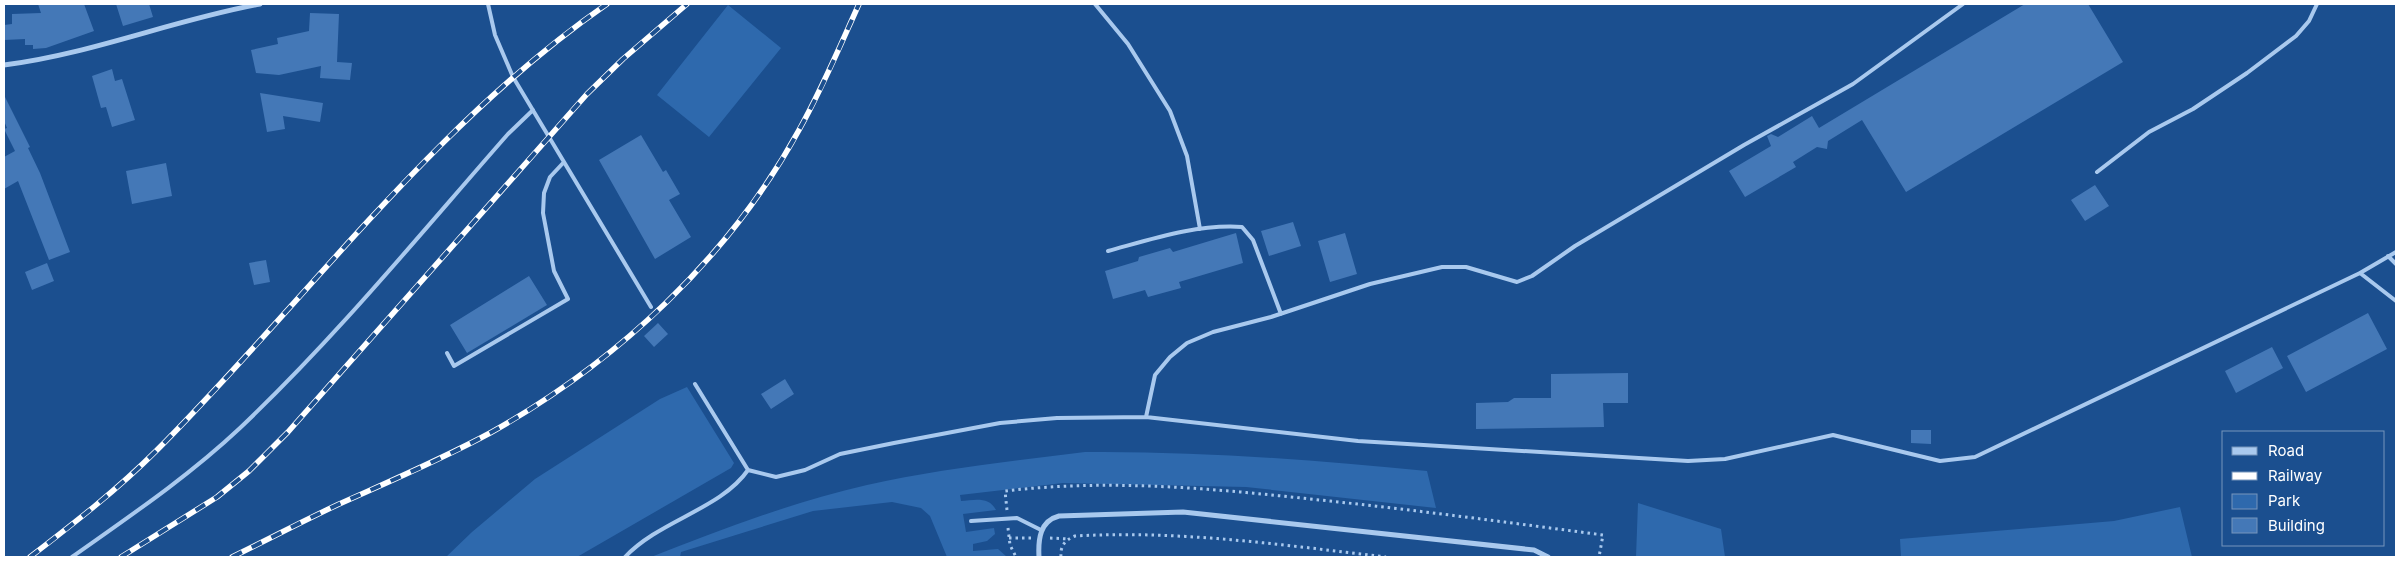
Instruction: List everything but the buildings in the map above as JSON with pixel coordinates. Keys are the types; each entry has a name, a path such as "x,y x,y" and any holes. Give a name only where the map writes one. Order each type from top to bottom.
{"street":[{"path":"4,65 84,51 209,13 260,4"},
{"path":"1039,557 1041,530 1051,518 1060,516 1183,512 1534,550 1548,557"}],"lane":[{"path":"488,4 495,35 513,77 651,307"},
{"path":"1095,4 1128,44 1170,111 1187,156 1200,229"},
{"path":"1146,417 1155,375 1170,356 1187,343 1213,332 1281,314 1370,284 1442,267 1466,267 1517,282 1532,276 1575,246 1744,145 1853,84 1963,4"},
{"path":"2097,172 2149,132 2193,109 2296,36 2309,21 2317,4"},
{"path":"72,557 157,497 239,429 325,343 508,134 533,110"},
{"path":"447,353 454,366 568,299 554,271 543,213 544,192 550,177 564,162"},
{"path":"1108,251 1182,231 1225,226 1242,228 1253,240 1281,314"},
{"path":"695,384 748,470 776,477 805,470 840,454 1000,423 1057,418 1146,417 1358,441 1688,461 1725,459 1832,435 1940,461 1975,457 2360,272 2396,252"},
{"path":"2388,256 2396,264"},
{"path":"2360,272 2396,301"},
{"path":"625,557 638,543 725,493 738,483 748,470"},
{"path":"971,521 1017,518 1041,530"}],"path":[{"path":"1006,502 1005,491 1065,486 1149,486 1230,490 1402,509 1603,535 1599,557"},
{"path":"1008,530 1016,557"},
{"path":"1054,538 1069,539 1086,535 1169,535 1225,539 1386,557"},
{"path":"1009,538 1024,538"},
{"path":"1061,557 1061,550 1069,539"}],"green space":[{"path":"728,5 781,48 709,137 657,95"},
{"path":"687,387 734,463 731,468 577,557 446,557 472,532 535,479 660,399"},
{"path":"1085,452 1171,453 1256,457 1427,471 1436,508 1246,487 1063,483 960,495 961,501 985,501 996,510 963,514 966,532 994,528 995,534 987,541 973,544 973,551 998,549 1007,557 947,557 930,516 921,508 892,502 813,511 681,552 680,557 651,557 731,526 812,499 867,485 949,470"},
{"path":"1638,503 1721,529 1725,557 1636,557"},
{"path":"2180,507 2192,557 1901,557 1900,539 2114,521"}],"railway":[{"path":"30,557 110,493 156,451 211,394 372,217 427,159 484,104 543,52 607,4"},
{"path":"121,557 217,497 249,471 288,432 587,94 623,59 687,4"},
{"path":"232,557 324,511 433,462 490,433 537,405 582,374 625,340 666,303 704,263 739,221 771,177 815,99 859,4"}]}
